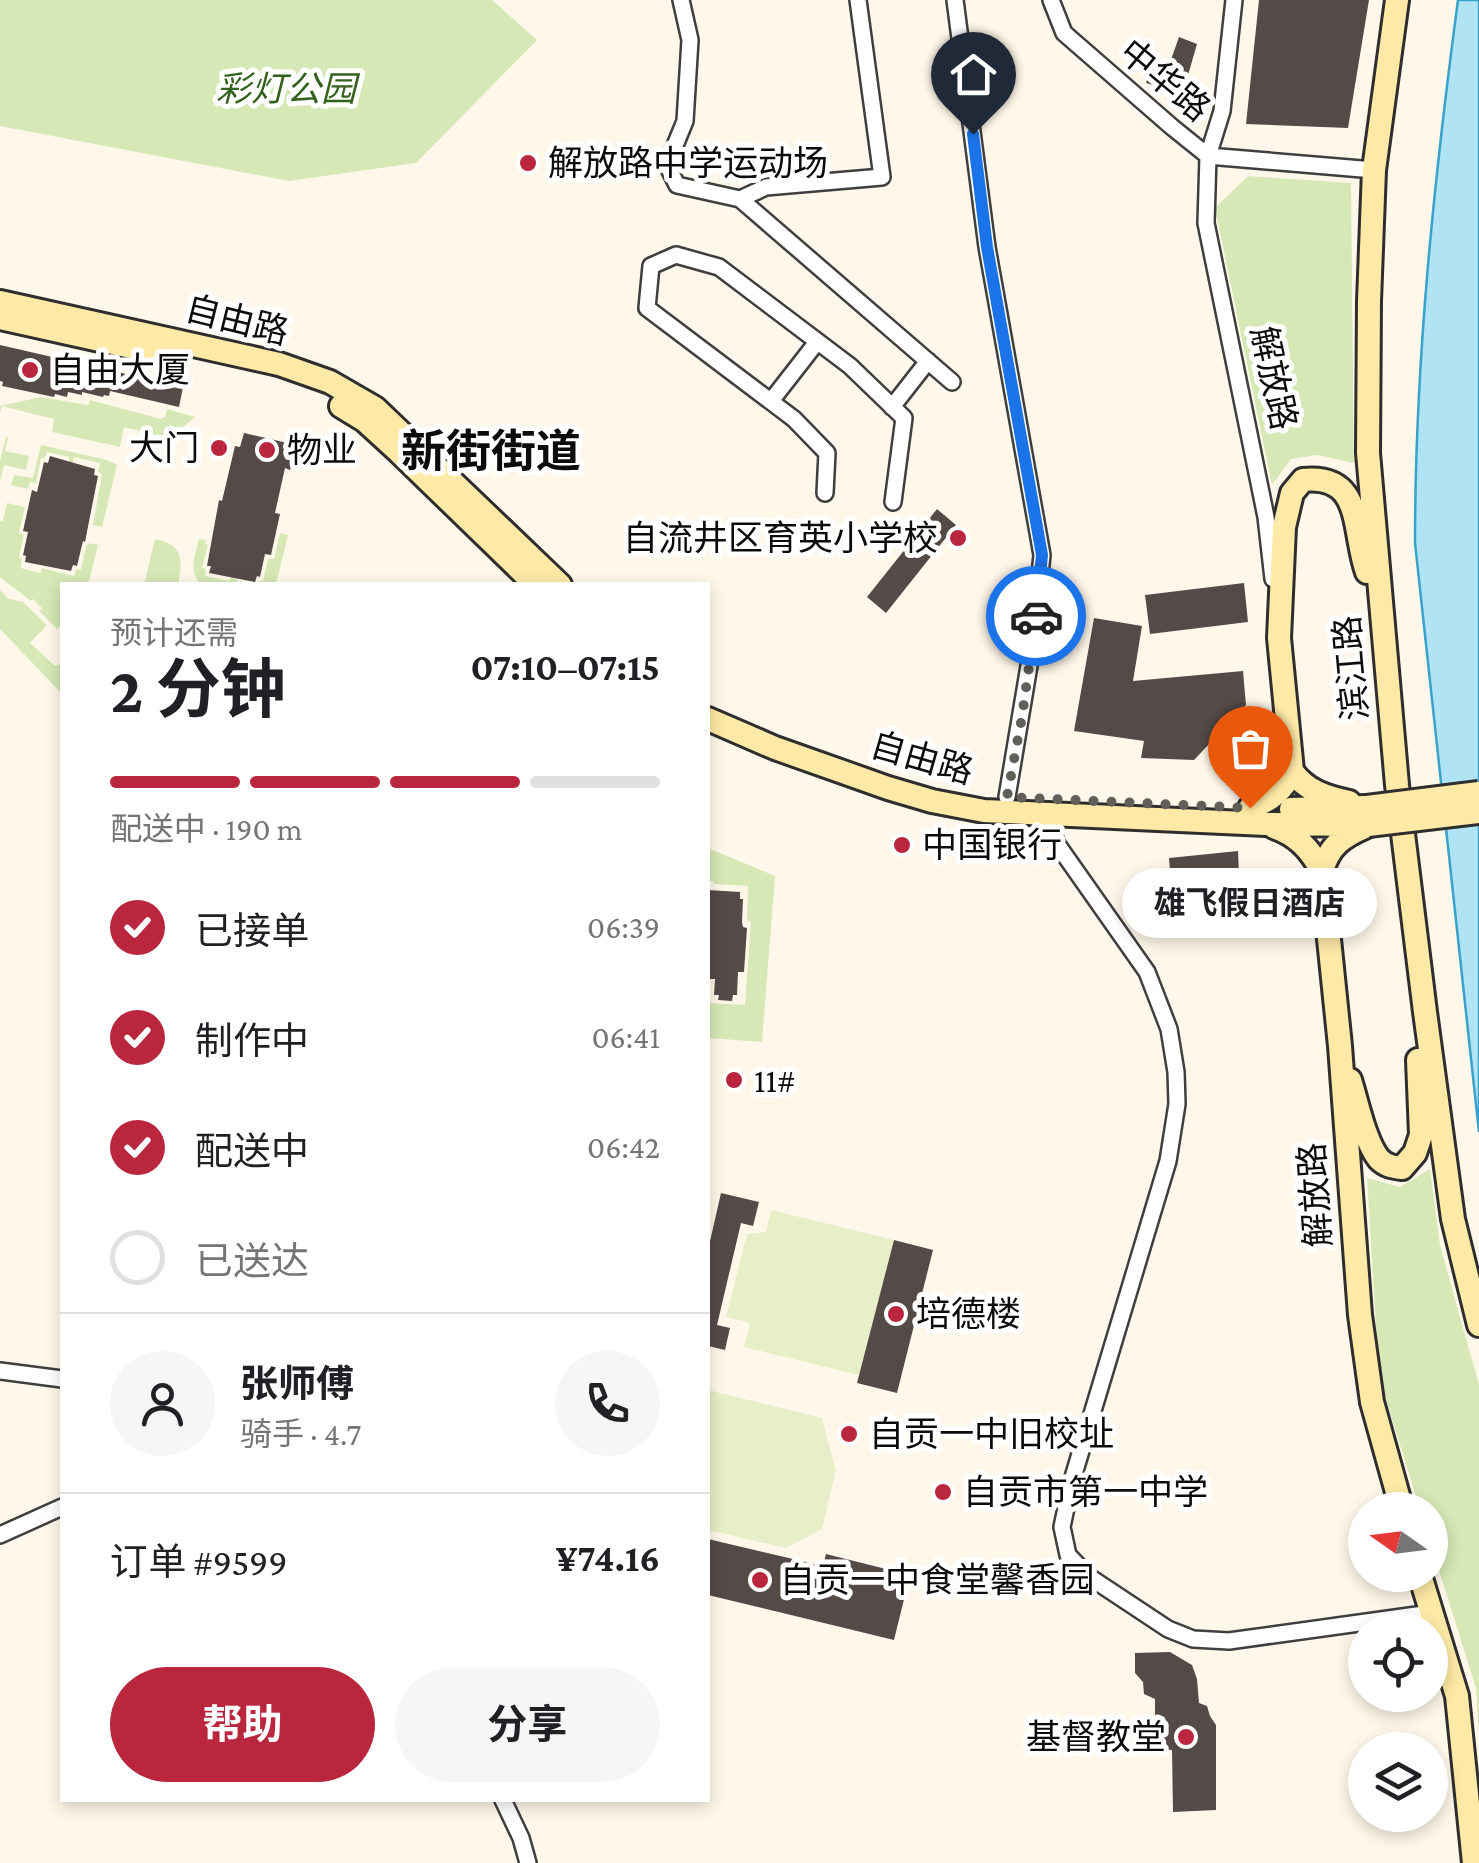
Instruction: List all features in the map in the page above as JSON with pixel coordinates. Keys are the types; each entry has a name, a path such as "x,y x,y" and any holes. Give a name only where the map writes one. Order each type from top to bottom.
{"main road":[{"name":"滨江路","path":"1397,0 1374,170 1368,453 1396,785 1424,1012 1453,1219 1479,1324"},
{"name":"自由路","path":"0,302 279,364 330,382 375,408 557,582"},
{"name":"自由路","path":"0,318 274,378 324,396 364,420 533,582"},
{"path":"1279,638 1284,527 1292,493 1303,480 1321,478 1336,484 1349,497 1364,563 1380,609"},
{"name":"解放路","path":"1279,638 1292,771"},
{"name":"自由路","path":"710,703 780,734 937,787 985,796 1258,816"},
{"name":"自由路","path":"710,720 775,748 903,792 984,811 1368,816"},
{"path":"1322,871 1292,833 1258,816 1264,803 1286,784 1292,771 1311,790 1368,816 1479,812"},
{"path":"1322,871 1335,843 1368,816 1479,793"},
{"name":"解放路","path":"1322,871 1340,1046 1360,1315 1372,1402 1397,1492"},
{"path":"1340,1046 1378,1158 1402,1168 1415,1153 1421,1136 1418,1060 1424,1012"},
{"path":"1448,1665 1458,1696 1474,1863"}],"street":[{"path":"682,0 690,40 685,121 667,165 677,185 740,199 952,382"},
{"path":"740,199 766,187 882,177 858,0"},
{"path":"954,0 987,247 1042,555 1034,642 1007,797"},
{"name":"中华路","path":"1051,0 1064,33 1208,156"},
{"name":"解放路","path":"1234,0 1222,111 1208,156 1206,222 1266,517 1279,638"},
{"path":"1208,156 1374,170"},
{"path":"825,493 827,453 794,418 647,308 652,266 676,255 719,268 850,366 904,418 893,502"},
{"path":"771,402 817,342"},
{"path":"892,407 928,361"},
{"path":"1045,814 1057,844 1146,972 1169,1028 1176,1072 1176,1116 1168,1161 1071,1484 1062,1527 1068,1555 1088,1576 1168,1629 1193,1639 1229,1641 1348,1625"},
{"path":"0,1372 60,1379"},
{"path":"0,1535 60,1508"},
{"path":"504,1802 528,1863"}],"green space":[{"name":"彩灯公园","path":"0,0 492,0 537,40 416,163 289,181 0,126"},
{"path":"1248,176 1351,183 1354,463 1317,455 1291,459 1272,485 1215,208"},
{"path":"41,397 88,405 90,400 161,419 167,409 195,417 177,431 162,435 124,427 120,447 52,432 54,419 2,406 0,412 0,406"},
{"path":"6,437 5,451 29,456 26,470 4,465 0,481 0,461"},
{"path":"41,445 117,465 102,527 93,525 102,474 98,472 100,463 74,457 69,477 69,457 47,452 41,458 36,483 30,482 28,489 11,485 14,475 33,478"},
{"path":"7,503 25,507 19,533 24,535 21,568 40,573 42,568 74,576 76,569 81,570 86,546 98,545 89,582 60,582 57,629 33,599 30,601 0,577"},
{"path":"280,533 288,535 276,582 259,582 263,581 268,559 274,559"},
{"path":"155,539 172,545 179,555 179,582 145,582"},
{"path":"199,539 206,540 202,568 206,569 205,576 229,581 238,577 237,582 199,582 194,557"},
{"path":"0,590 9,599 23,602 47,625 30,643 55,666 60,665 60,692 0,629"},
{"path":"710,849 775,876 762,1042 710,1038 710,1003 745,1005 751,922 747,921 748,886 713,881"},
{"path":"1430,1169 1440,1245 1479,1385 1479,1735 1476,1688 1446,1592 1448,1492 1414,1492 1379,1377 1367,1178 1400,1187"},
{"path":"771,1210 894,1240 859,1375 744,1347 750,1323 726,1317 747,1234 766,1232"},
{"path":"710,1390 822,1418 836,1471 822,1529 786,1548 710,1530"}],"water":[{"path":"1458,0 1479,0 1479,1132 1415,543 1418,407 1428,271"}],"building":[{"path":"1259,0 1369,0 1348,128 1246,124"},
{"path":"1179,37 1197,44 1186,82 1175,91 1146,83 1153,62 1168,68"},
{"path":"0,345 183,387 179,407 110,391 109,396 103,397 68,392 67,397 54,397 2,386"},
{"path":"244,433 296,445 290,470 285,468 271,555 265,554 260,577 255,582 209,573 211,566 207,566 219,500 222,501 235,446 240,447"},
{"path":"50,456 95,469 94,475 98,476 85,542 77,566 73,565 71,571 25,562 23,555 28,532 23,531 32,490 37,492 44,462 48,463"},
{"path":"937,509 956,525 886,613 867,597"},
{"path":"1244,583 1248,622 1150,634 1145,595"},
{"path":"1094,618 1142,626 1133,681 1243,671 1246,705 1194,760 1141,758 1144,741 1074,731"},
{"path":"1238,851 1241,920 1174,922 1169,858"},
{"path":"710,890 740,892 742,922 747,928 744,972 738,972 737,995 733,995 732,1001 718,1000 719,995 714,995 715,979 710,979"},
{"path":"721,1193 759,1202 753,1226 741,1223 717,1325 730,1328 725,1350 710,1346 710,1241"},
{"name":"培德楼","path":"894,1240 933,1250 897,1393 857,1383"},
{"path":"710,1539 823,1566 826,1554 910,1575 894,1640 710,1595"},
{"name":"基督教堂","path":"1170,1652 1192,1665 1199,1703 1207,1706 1216,1725 1216,1810 1173,1812 1172,1750 1155,1749 1155,1699 1144,1694 1143,1682 1135,1673 1135,1653"}],"way so far":[{"path":"1036,616 1007,797 1250,808"}],"place":[{"name":"解放路中学运动场","path":"528,163"},
{"name":"自由大厦","path":"30,370"},
{"name":"大门","path":"219,448"},
{"name":"物业","path":"267,450"},
{"name":"自流井区育英小学校","path":"958,538"},
{"name":"雄飞假日酒店","path":"1250,808"},
{"name":"中国银行","path":"902,845"},
{"name":"11#","path":"734,1080"},
{"name":"培德楼","path":"896,1314"},
{"name":"自贡一中旧校址","path":"849,1434"},
{"name":"自贡市第一中学","path":"943,1492"},
{"name":"自贡一中食堂馨香园","path":"760,1580"},
{"name":"基督教堂","path":"1186,1737"}],"district":[{"name":"新街街道","path":"491,451"}],"route":[{"path":"973,134 987,247 1042,555 1036,616"}]}
